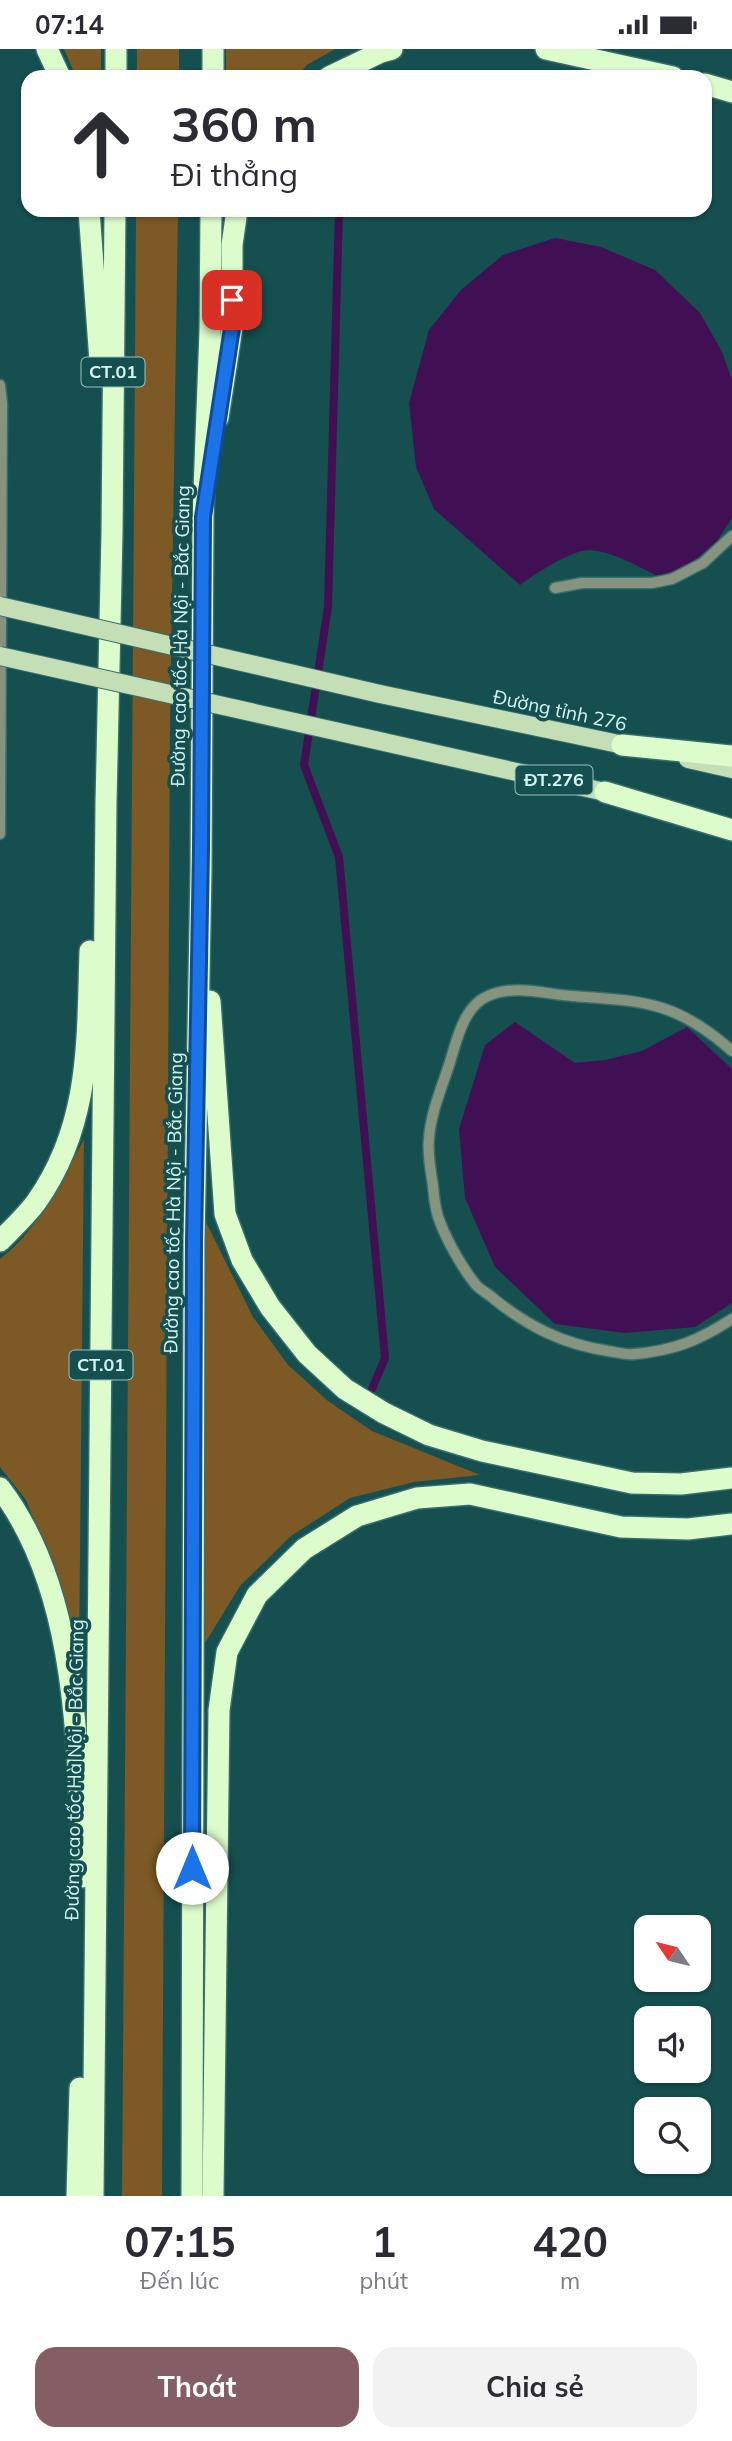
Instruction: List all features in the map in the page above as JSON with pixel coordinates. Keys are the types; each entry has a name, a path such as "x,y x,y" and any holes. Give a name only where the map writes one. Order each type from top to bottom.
{"highway":[{"path":"47,49 57,70"},
{"path":"116,49 116,70"},
{"path":"213,49 213,70"},
{"path":"344,70 392,49"},
{"path":"546,49 641,70"},
{"path":"712,86 732,92"},
{"path":"89,217 112,533"},
{"name":"Đường cao tốc Hà Nội - Bắc Giang","path":"93,2196 114,217"},
{"name":"Đường cao tốc Hà Nội - Bắc Giang","path":"192,2196 194,1241 201,871 203,517 211,217"},
{"path":"203,517 232,328 232,245 236,217"},
{"path":"622,745 732,756"},
{"path":"605,792 732,830"},
{"path":"0,1241 36,1202 59,1164 73,1130 81,1098 91,930 106,803"},
{"path":"201,871 225,1214 242,1260 270,1307 307,1354 345,1389 384,1413 429,1435 482,1451 632,1483 681,1484 732,1478"},
{"path":"0,1488 17,1514 51,1594 72,1691 84,1894 77,2196"},
{"path":"213,2196 219,1710 227,1653 257,1595 304,1549 356,1516 417,1498 470,1494 621,1527 688,1529 732,1524"}],"main road":[{"name":"Đường tỉnh 276","path":"0,606 380,694 732,769"},
{"name":"ĐT.276","path":"0,656 732,820"}],"lane":[{"path":"0,385 0,834"},
{"path":"555,588 582,583 652,583 672,579 703,563 732,537"},
{"path":"732,1051 688,1018 663,1007 625,1000 526,990 491,994 480,1000 459,1032 435,1107 429,1140 433,1191 439,1221 455,1252 478,1286 509,1311 578,1346 632,1354 685,1345 706,1337 732,1319"}],"shaded area":[{"path":"64,49 101,49 101,70 73,70"},
{"path":"137,49 179,49 179,70 137,70"},
{"path":"226,49 335,49 302,70 226,70"},
{"path":"136,217 178,217 170,731 162,2196 122,2196"},
{"path":"555,238 601,247 655,270 700,313 722,352 732,380 732,518 717,541 687,567 657,576 615,556 589,550 563,558 520,585 434,509 416,467 409,403 429,330 461,290 503,255"},
{"path":"515,1022 575,1063 605,1060 642,1051 687,1027 732,1069 732,1303 695,1327 625,1333 555,1324 495,1267 465,1198 459,1129 485,1045"},
{"path":"84,1139 79,1658 60,1583 26,1500 0,1467 0,1259 38,1219"},
{"path":"204,1218 253,1317 288,1365 328,1401 372,1431 480,1475 414,1482 350,1498 291,1536 240,1586 202,1648"}],"waterway":[{"path":"339,217 328,607 304,765 339,857 385,1358 372,1389"}],"route":[{"path":"192,1868 194,1241 201,850 203,517 232,328 232,300"}]}
